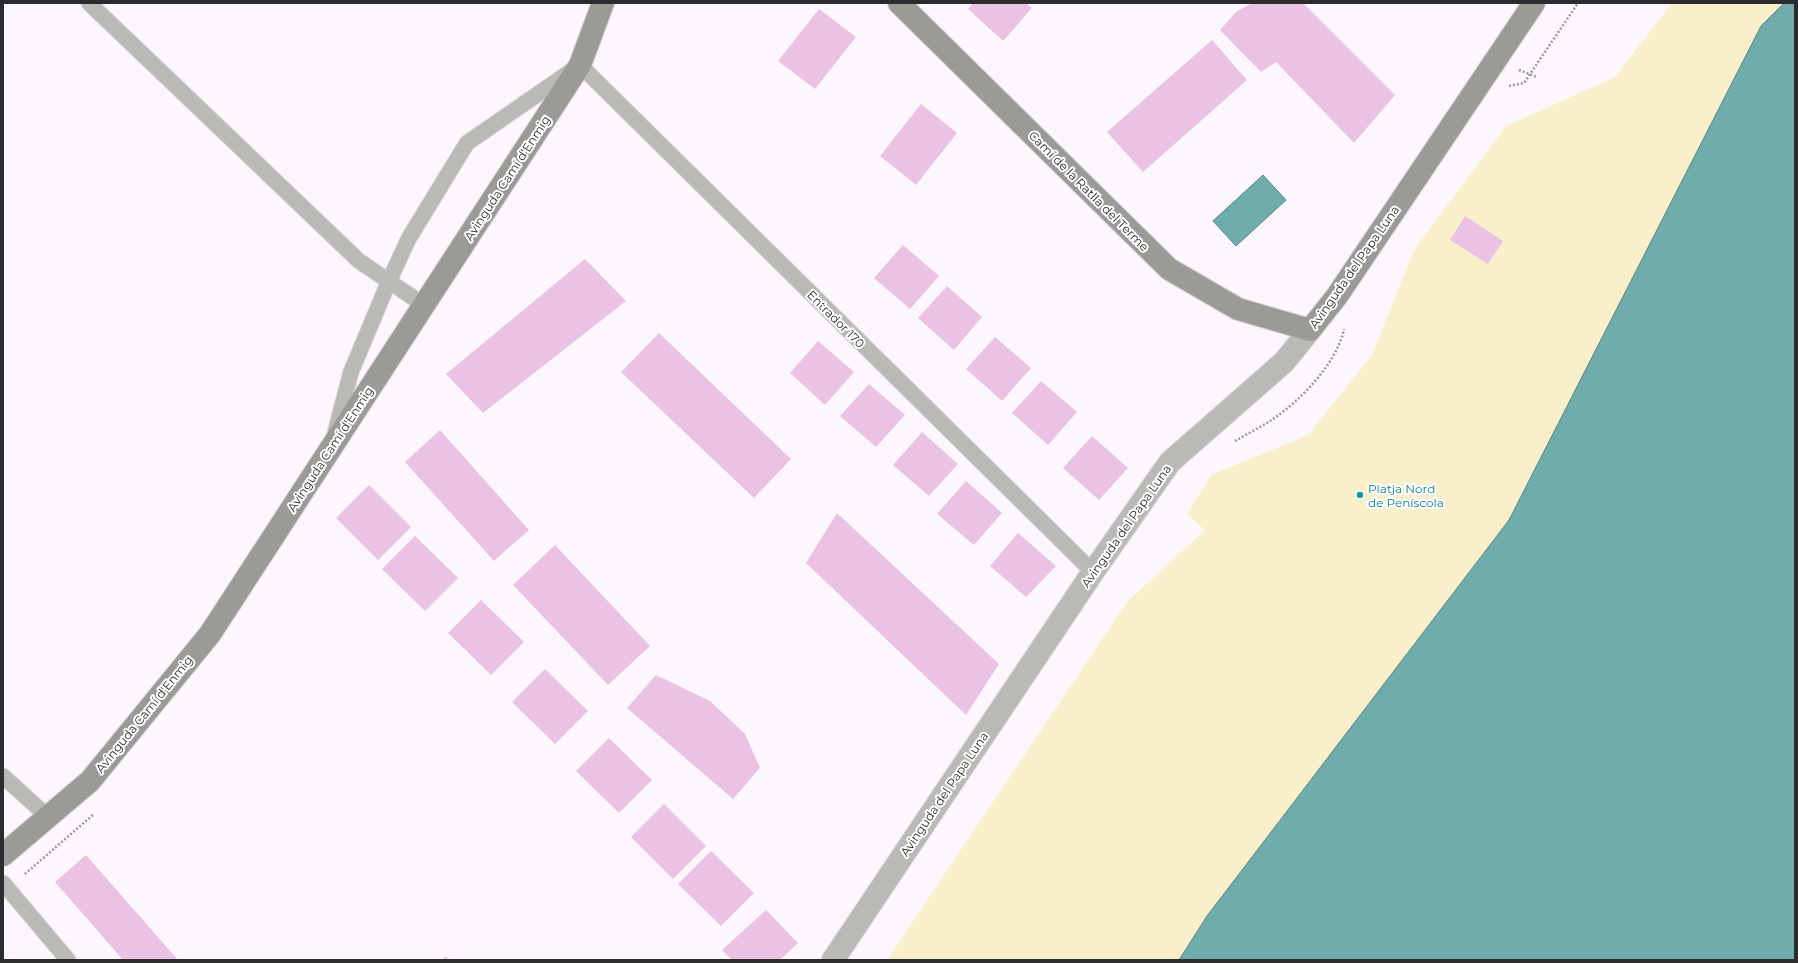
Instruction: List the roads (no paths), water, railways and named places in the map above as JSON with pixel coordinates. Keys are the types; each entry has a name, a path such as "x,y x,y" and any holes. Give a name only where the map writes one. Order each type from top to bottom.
{"street":[{"name":"Avinguda Camí d'Enmig","path":"3,855 90,781 210,634 580,65 603,3"},
{"name":"Camí de la Ratlla del Terme","path":"899,3 1169,269 1238,309 1310,330"},
{"name":"Avinguda del Papa Luna","path":"834,960 1092,572 1170,462 1284,362 1337,296 1534,3"}],"lane":[{"path":"89,3 359,261 424,305"},
{"path":"331,448 351,372 389,281 409,238 467,143 580,65"},
{"name":"Entrador 170","path":"580,65 1092,572"},
{"path":"3,776 48,817"},
{"path":"3,883 68,960"}],"water":[{"path":"1784,3 1795,3 1795,960 1179,960 1207,916 1509,520 1761,26"},
{"path":"1263,175 1286,200 1236,246 1213,221"}],"place":[{"name":"Platja Nord de Peníscola","path":"1360,495"}]}
